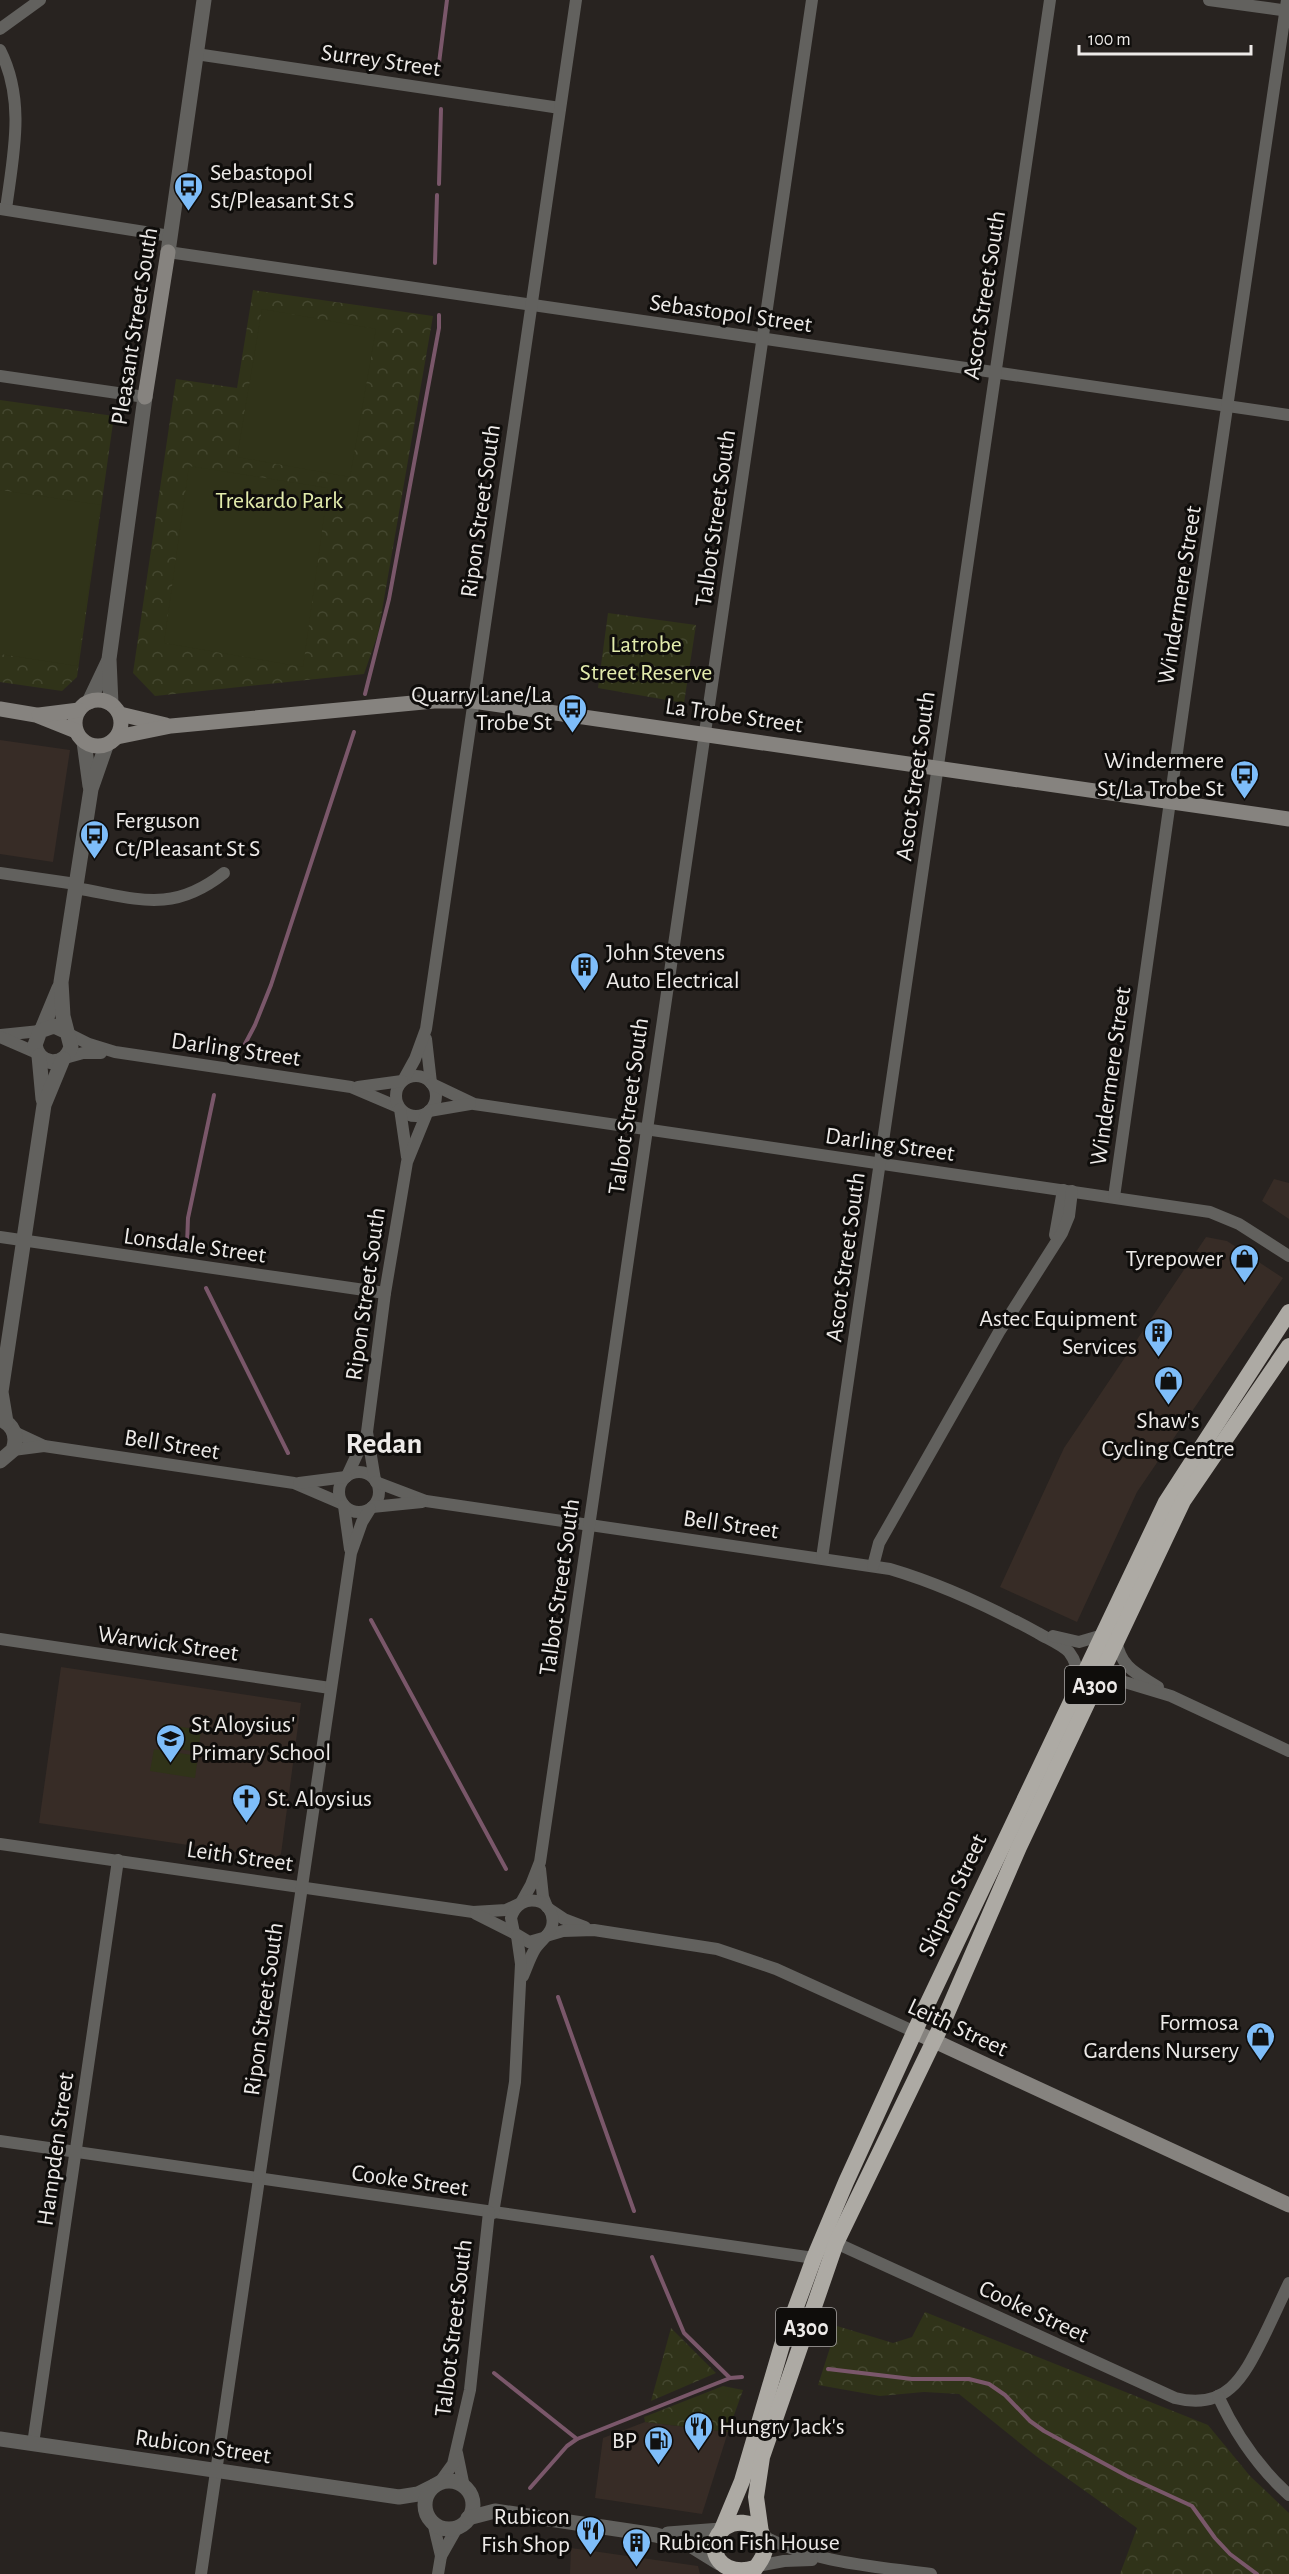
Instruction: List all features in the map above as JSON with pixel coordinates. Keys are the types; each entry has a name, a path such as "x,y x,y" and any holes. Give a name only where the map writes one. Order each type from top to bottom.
{"highway":[{"name":"Skipton Street","path":"722,2529 742,2481 782,2345 814,2259 846,2182 915,2032 1087,1684 1166,1502 1289,1312"},
{"name":"Skipton Street","path":"1109,1637 1183,1501 1289,1346"},
{"name":"Skipton Street","path":"762,2534 756,2497 762,2457 836,2243 934,2041 1087,1684"},
{"path":"722,2529 735,2522 742,2522 749,2524 762,2534"},
{"name":"A300","path":"721,2567 714,2546 722,2529"},
{"name":"A300","path":"755,2569 765,2549 762,2534"},
{"path":"721,2567 734,2572 755,2569"}],"main road":[{"name":"Pleasant Street South","path":"145,397 168,252"},
{"path":"0,709 36,715 80,737 91,746 112,741 122,722 116,709 104,701 36,715"},
{"name":"La Trobe Street","path":"112,741 171,726 422,702 473,701 1289,819"},
{"path":"80,737 76,717 84,706"},
{"name":"La Trobe Street","path":"116,709 171,726"},
{"name":"Leith Street","path":"915,2032 1289,2205"}],"street":[{"path":"0,29 40,0"},
{"name":"Pleasant Street South","path":"168,252 204,0"},
{"name":"Ripon Street South","path":"403,1080 426,1029 576,0"},
{"name":"Talbot Street South","path":"520,1903 531,1885 540,1862 812,0"},
{"name":"Ascot Street South","path":"822,1558 1050,0"},
{"path":"1209,0 1287,7"},
{"name":"Windermere Street","path":"1114,1197 1287,7"},
{"path":"0,50 15,95 17,133 3,209 170,236"},
{"name":"Surrey Street","path":"196,54 560,108"},
{"name":"Sebastopol Street","path":"168,252 1289,415"},
{"path":"0,376 145,397"},
{"name":"Pleasant Street South","path":"116,709 109,659 145,397"},
{"name":"Pleasant Street South","path":"84,706 109,659"},
{"path":"80,737 90,789"},
{"path":"44,1105 35,1045 61,982 90,789 112,741"},
{"path":"0,873 168,900 199,892 224,873"},
{"path":"0,1461 14,1450 16,1444 7,1424 0,1393 44,1105 71,1047 61,982"},
{"path":"0,1036 54,1026 68,1033"},
{"name":"Ripon Street South","path":"426,1029 432,1084"},
{"name":"Darling Street","path":"68,1033 89,1044 115,1052 351,1087 399,1108"},
{"path":"0,1036 51,1062 64,1058"},
{"name":"Darling Street","path":"64,1058 83,1053 115,1052"},
{"path":"419,1076 432,1084 436,1097 428,1112 413,1116 399,1108 395,1093 403,1080 419,1076"},
{"name":"Darling Street","path":"351,1087 403,1080"},
{"name":"Darling Street","path":"432,1084 474,1104 1068,1190 1221,1215 1247,1228 1289,1256"},
{"name":"Darling Street","path":"428,1112 474,1104"},
{"name":"Ripon Street South","path":"399,1108 404,1127 407,1162"},
{"name":"Ripon Street South","path":"376,1481 367,1432 385,1293 407,1162 428,1112"},
{"path":"873,1566 879,1543 999,1332 1066,1224 1068,1190"},
{"name":"Lonsdale Street","path":"0,1237 385,1293"},
{"name":"Bell Street","path":"7,1424 44,1446"},
{"name":"Ripon Street South","path":"346,1476 367,1432"},
{"name":"Bell Street","path":"14,1450 44,1446 294,1483 343,1505"},
{"path":"362,1472 376,1481 379,1494 371,1508 356,1512 343,1505 339,1490 346,1476 362,1472"},
{"name":"Bell Street","path":"294,1483 346,1476"},
{"name":"Bell Street","path":"376,1481 426,1502 873,1566 912,1576 1021,1624 1071,1641 1109,1637"},
{"name":"Bell Street","path":"371,1508 426,1502"},
{"name":"Ripon Street South","path":"343,1505 351,1553"},
{"name":"Ripon Street South","path":"201,2574 351,1553 362,1522 371,1508"},
{"name":"Bell Street","path":"1021,1624 1068,1651 1087,1684"},
{"path":"1109,1637 1124,1664 1171,1696"},
{"name":"Warwick Street","path":"0,1640 330,1689"},
{"path":"1087,1684 1118,1680 1171,1696 1289,1751"},
{"name":"Leith Street","path":"0,1844 473,1912 506,1910 520,1903"},
{"name":"Hampden Street","path":"33,2444 118,1860"},
{"name":"Talbot Street South","path":"540,1862 543,1898 548,1908"},
{"path":"533,1900 548,1908 552,1923 544,1937 530,1942 515,1934 511,1918 520,1903 533,1900"},
{"name":"Leith Street","path":"548,1908 570,1922 594,1930 736,1954 785,1973 915,2032"},
{"name":"Leith Street","path":"473,1912 515,1934"},
{"name":"Leith Street","path":"544,1937 563,1931 594,1930"},
{"name":"Talbot Street South","path":"457,2449 473,2376 480,2277 513,2096 520,1956 515,1934"},
{"name":"Talbot Street South","path":"519,1985 531,1956 544,1937"},
{"name":"Cooke Street","path":"0,2141 814,2259"},
{"name":"Cooke Street","path":"836,2243 1174,2398 1194,2401 1218,2396"},
{"path":"1289,2283 1245,2373 1234,2385 1218,2396 1230,2421 1250,2451 1289,2495"},
{"name":"Rubicon Street","path":"0,2439 399,2497 418,2494 437,2484"},
{"path":"441,2556 425,2501 453,2464 457,2449"},
{"path":"438,2574 441,2556 472,2506 458,2465 457,2449"},
{"path":"437,2484 453,2481 495,2511"},
{"name":"Rubicon Street","path":"399,2497 430,2518"},
{"path":"430,2518 445,2528 495,2511 656,2535 690,2545 721,2567"},
{"path":"656,2535 722,2529"},
{"path":"762,2534 788,2549 826,2559 931,2574"},
{"path":"755,2569 784,2561 826,2559"}],"shaded area":[{"path":"0,740 70,750 53,862 0,854"},
{"path":"1274,1179 1289,1183 1289,1219 1262,1201"},
{"path":"1206,1237 1227,1241 1283,1278 1137,1492 1077,1622 1000,1587 1064,1448"},
{"name":"St Aloysius' Primary School","path":"61,1667 301,1703 281,1854 276,1858 39,1823"},
{"path":"645,2422 728,2432 702,2514 595,2498 603,2438"},
{"path":"571,2548 698,2566 700,2574 570,2574"}],"green space":[{"name":"Trekardo Park","path":"253,290 433,316 378,634 364,674 155,696 133,673 176,379 237,388"},
{"path":"262,309 376,329 350,477 237,457"},
{"path":"0,400 114,416 77,677 62,691 0,682"},
{"path":"189,466 328,488 303,667 164,643"},
{"path":"0,490 101,505 77,666 0,654"},
{"name":"Latrobe Street Reserve","path":"608,613 696,625 684,703 598,688"},
{"path":"163,1724 201,1730 198,1752 160,1746"},
{"path":"154,1749 198,1756 195,1778 150,1771"},
{"path":"925,2312 1208,2425 1250,2476 1289,2513 1289,2574 1120,2574 1137,2528 1036,2456 959,2394 924,2392 880,2396 818,2385 837,2326 893,2343 912,2337"},
{"path":"671,2328 716,2373 651,2401"},
{"path":"723,2386 743,2390 728,2432 645,2422 644,2417"}],"waterway":[{"path":"438,71 447,0"},
{"path":"439,184 441,109"},
{"path":"435,263 437,195"},
{"path":"365,694 389,599 439,328 439,315"},
{"path":"245,1044 271,985 354,732"},
{"path":"187,1245 188,1218 214,1095"},
{"path":"206,1288 288,1453"},
{"path":"371,1620 506,1869"},
{"path":"558,1997 634,2211"},
{"path":"652,2257 684,2333 730,2378 742,2377"},
{"path":"828,2369 912,2379 969,2379 989,2384 1005,2395 1030,2421 1044,2431 1129,2477 1192,2506 1215,2538 1230,2554 1257,2574"},
{"path":"494,2373 577,2439"},
{"path":"530,2488 567,2446 577,2439 730,2378"}],"place":[{"name":"Sebastopol St/Pleasant St S","path":"189,212"},
{"name":"Quarry Lane/La Trobe St","path":"573,734"},
{"name":"Windermere St/La Trobe St","path":"1245,800"},
{"name":"Ferguson Ct/Pleasant St S","path":"94,860"},
{"name":"John Stevens Auto Electrical","path":"585,992"},
{"name":"Tyrepower","path":"1244,1284"},
{"name":"Astec Equipment Services","path":"1158,1358"},
{"name":"Shaw's Cycling Centre","path":"1168,1406"},
{"name":"St Aloysius' Primary School","path":"170,1764"},
{"name":"St. Aloysius","path":"246,1824"},
{"name":"Formosa Gardens Nursery","path":"1260,2062"},
{"name":"Hungry Jack's","path":"698,2452"},
{"name":"BP","path":"658,2466"},
{"name":"Rubicon Fish Shop","path":"591,2556"},
{"name":"Rubicon Fish House","path":"637,2568"}],"district":[{"name":"Redan","path":"384,1443"}]}
